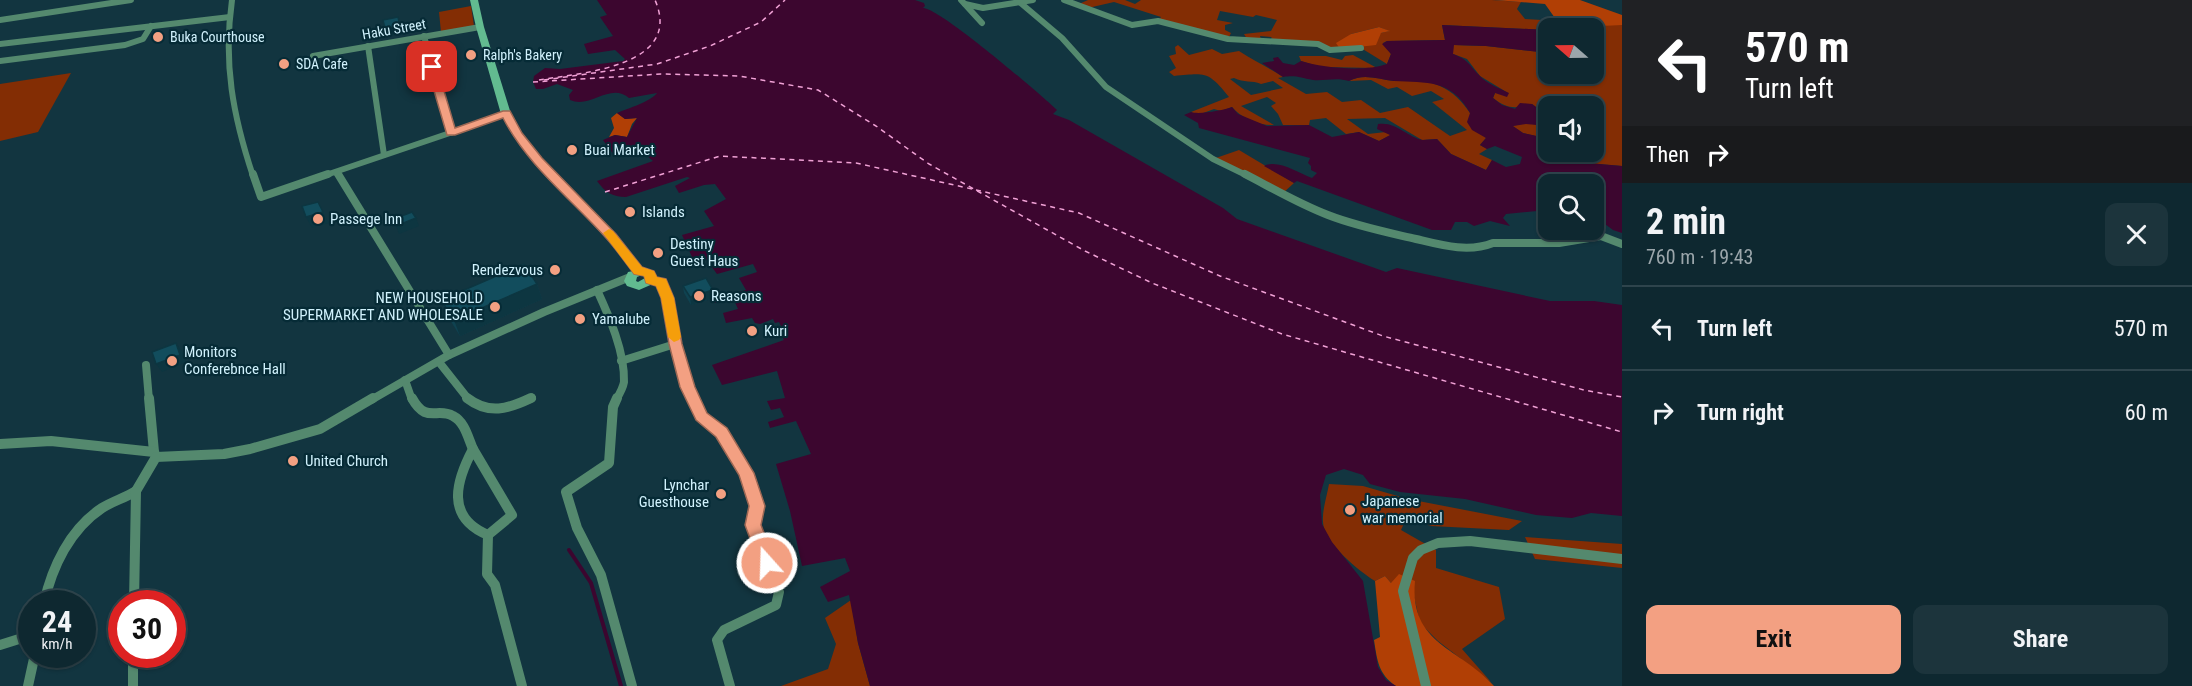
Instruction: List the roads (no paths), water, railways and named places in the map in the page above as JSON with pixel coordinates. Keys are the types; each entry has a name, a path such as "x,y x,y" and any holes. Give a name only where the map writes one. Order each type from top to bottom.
{"main road":[{"path":"474,0 506,114 517,134 538,160 612,237 634,274 632,283 639,286 651,280"}],"street":[{"path":"0,20 131,0"},
{"path":"232,0 227,40 228,71 250,170 261,197 506,114"},
{"path":"963,2 983,8 1033,0"},
{"path":"1064,0 1132,25 1158,21 1228,39 1318,44 1330,50 1360,48"},
{"path":"1018,1 1062,38 1106,87 1213,159 1326,214 1368,228 1462,248 1483,247 1493,243 1559,243 1601,236 1622,244"},
{"path":"963,2 982,23"},
{"path":"0,44 230,17"},
{"path":"0,61 124,45 143,39 151,26"},
{"name":"Haku Street","path":"313,56 480,27"},
{"path":"424,36 451,133"},
{"path":"368,46 384,155"},
{"path":"337,173 449,355"},
{"path":"0,444 51,441 155,454 224,454 250,449 320,429 449,355 634,274"},
{"path":"651,280 662,283 668,298 675,344 688,387 701,416 722,432 746,473 757,506 753,525 779,592 776,605 724,630 717,640 730,686"},
{"path":"597,290 613,325 624,384 613,407 609,463 566,492 577,528 601,575 632,686"},
{"path":"621,361 675,344"},
{"path":"439,362 455,387 477,406 488,411 495,412 515,407 532,398"},
{"path":"46,590 47,585 83,520 104,506 127,498 136,491 155,454 146,365"},
{"path":"405,381 412,402 421,413 429,416 452,415 463,425 473,449 512,515 488,535 487,574 495,585 522,686"},
{"path":"473,449 459,475 456,494 465,522 479,532 488,535"},
{"path":"134,590 136,491"},
{"path":"1426,686 1403,591 1413,558 1421,550 1438,543 1470,541 1622,559"},
{"path":"0,645 18,639"},
{"path":"28,686 32,668"},
{"path":"132,686 133,668"}],"waterway":[{"path":"569,550 591,583 621,686"}],"place":[{"name":"Buka Courthouse","path":"158,37"},
{"name":"Ralph's Bakery","path":"471,55"},
{"name":"SDA Cafe","path":"284,64"},
{"name":"Buai Market","path":"572,150"},
{"name":"Islands","path":"630,212"},
{"name":"Passege Inn","path":"318,219"},
{"name":"Destiny Guest Haus","path":"658,253"},
{"name":"Rendezvous","path":"555,270"},
{"name":"Reasons","path":"699,296"},
{"name":"NEW HOUSEHOLD SUPERMARKET AND WHOLESALE","path":"495,307"},
{"name":"Yamalube","path":"580,319"},
{"name":"Kuri","path":"752,331"},
{"name":"Monitors Conferebnce Hall","path":"172,361"},
{"name":"United Church","path":"293,461"},
{"name":"Lynchar Guesthouse","path":"721,494"},
{"name":"Japanese war memorial","path":"1350,510"}]}
